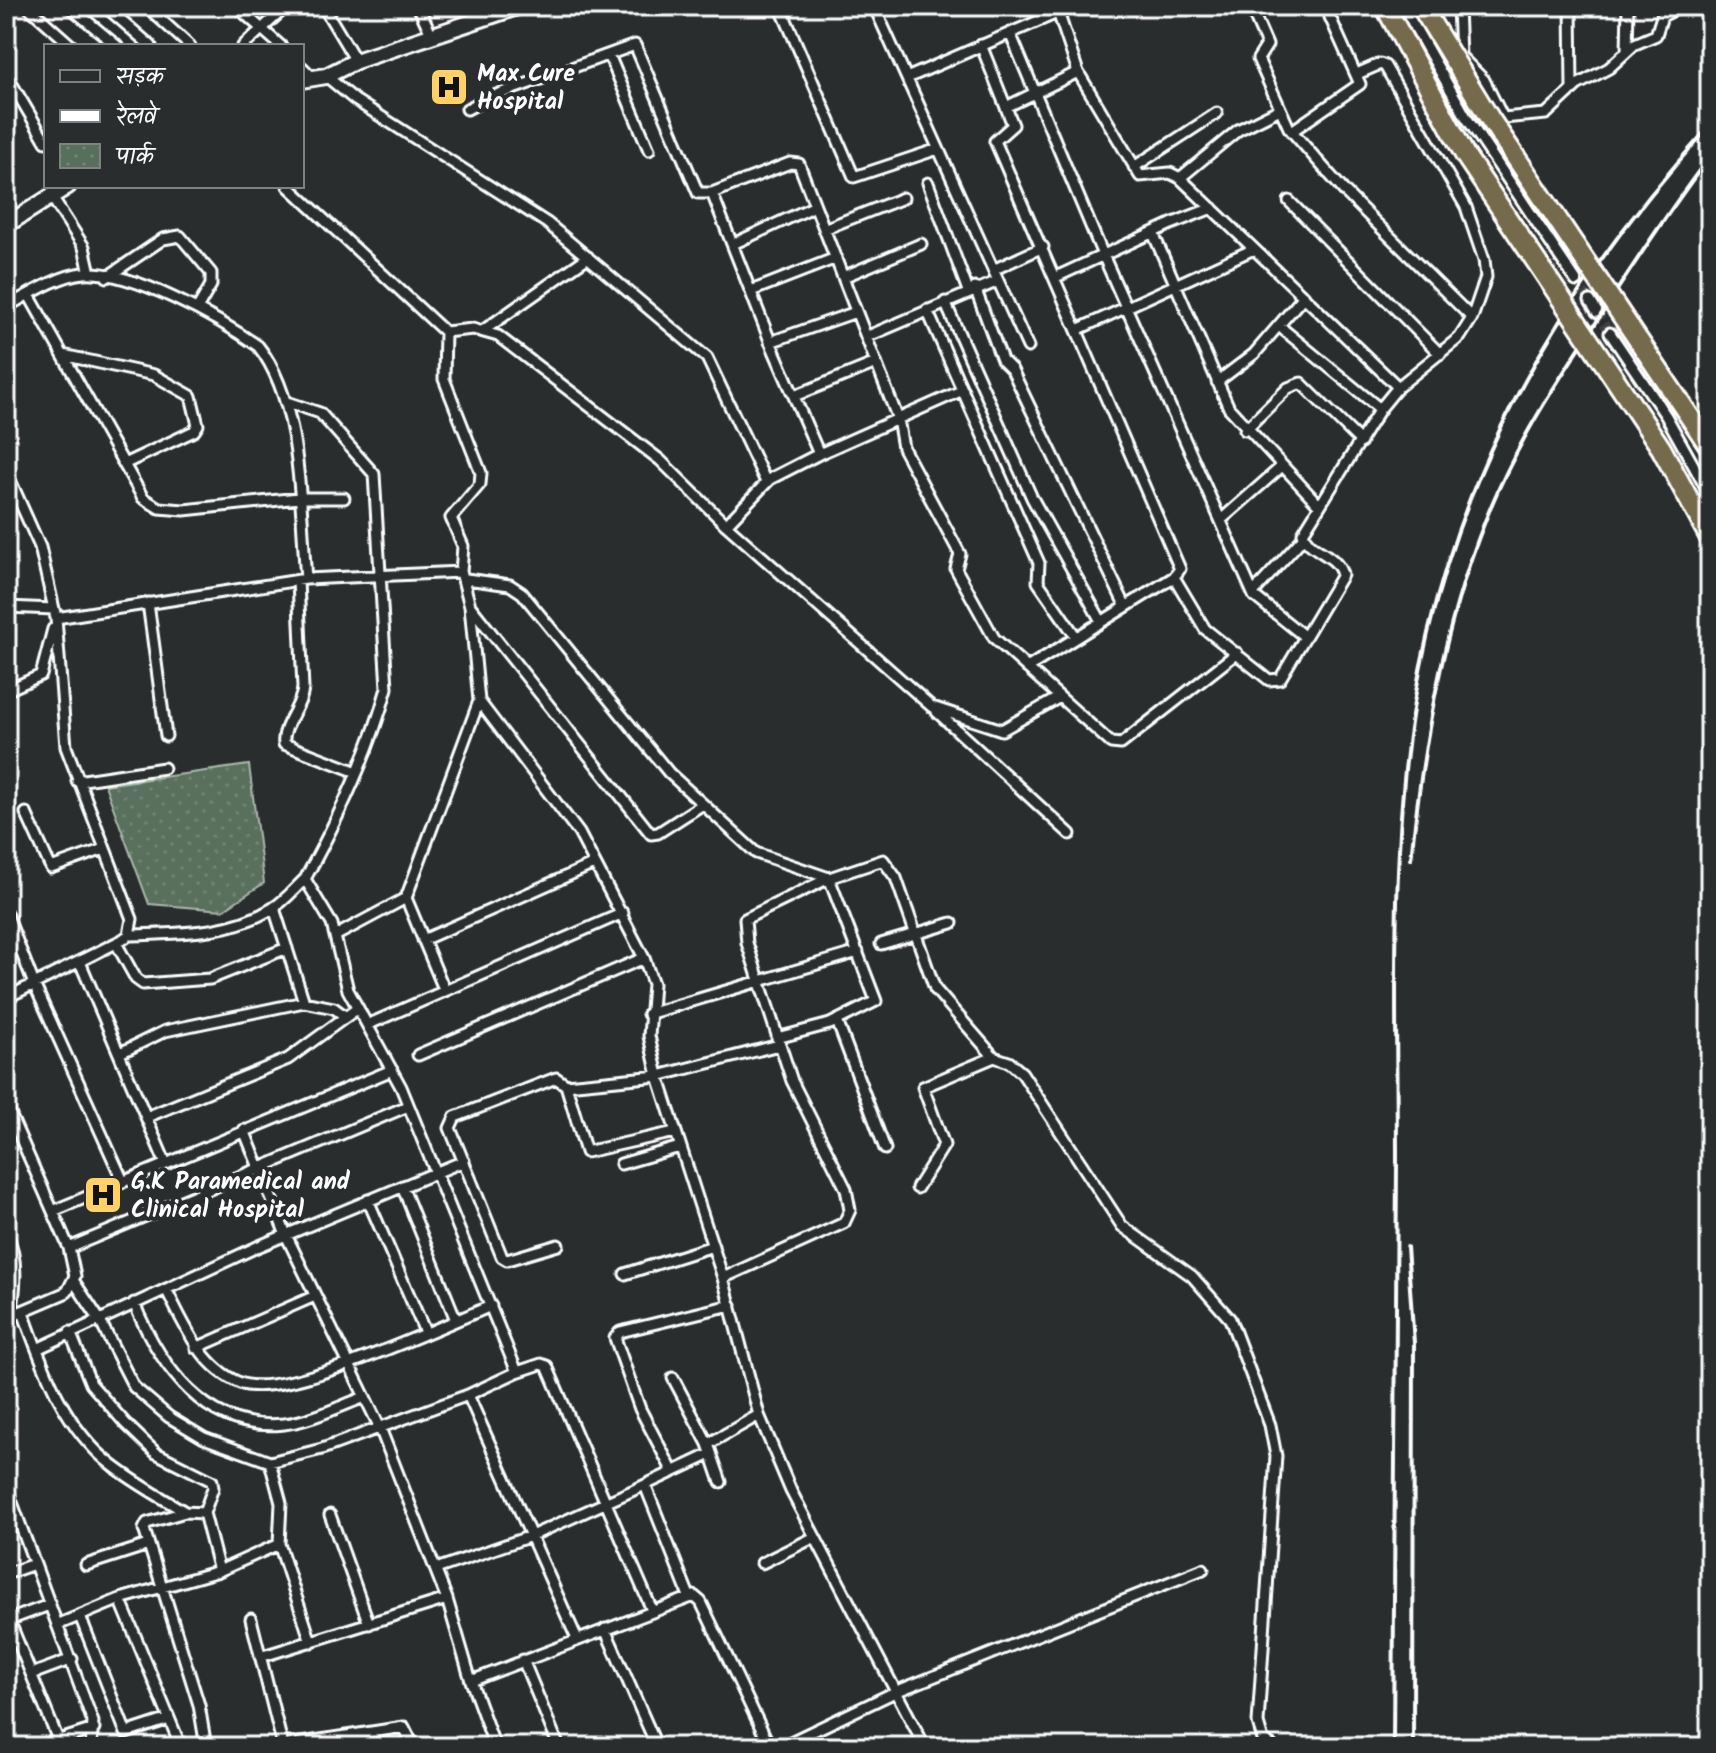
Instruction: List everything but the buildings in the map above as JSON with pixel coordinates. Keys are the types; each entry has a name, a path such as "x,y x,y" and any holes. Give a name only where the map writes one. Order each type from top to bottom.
{"highway":[{"path":"1385,6 1465,155 1661,448 1710,538"},
{"path":"1421,6 1490,119 1710,447"}],"street":[{"path":"27,6 70,44"},
{"path":"69,6 115,44"},
{"path":"105,6 149,44"},
{"path":"146,6 188,44"},
{"path":"236,6 279,44"},
{"path":"245,44 287,6"},
{"path":"323,6 356,61"},
{"path":"418,6 432,36"},
{"path":"311,75 520,6"},
{"path":"780,6 854,177 938,149"},
{"path":"874,6 1028,347"},
{"path":"907,78 1073,6"},
{"path":"1250,6 1267,45 1258,59 1292,131 1345,192 1472,318"},
{"path":"1292,131 1360,84 1325,6"},
{"path":"1403,6 1466,117 1576,281"},
{"path":"1458,6 1460,56 1484,80 1503,118 1546,114 1572,88 1609,68 1627,51 1654,37 1662,16 1682,6"},
{"path":"1571,6 1572,88"},
{"path":"1627,51 1628,6"},
{"path":"1058,12 1078,72 1143,178 1170,173 1180,178 1398,387"},
{"path":"1010,33 1103,255 1253,593 1305,637"},
{"path":"467,109 488,98 635,45 698,193 712,193 797,162 898,419 903,448 962,557 956,569 991,634 1111,743 1121,744 1133,739 1237,653"},
{"path":"981,45 1008,106 1013,127 995,141 1079,329 1179,567 1174,577 1027,668"},
{"path":"609,55 649,150"},
{"path":"1253,593 1303,538 1319,505 1380,409 1398,387 1460,337 1472,318 1486,271 1466,207 1385,66 1380,64 1357,74"},
{"path":"1008,106 1078,72"},
{"path":"6,74 44,139"},
{"path":"311,75 547,223 707,358 766,482"},
{"path":"1180,178 1238,130 1280,109"},
{"path":"1134,167 1217,113"},
{"path":"928,183 1002,360 1012,370 1125,605"},
{"path":"6,225 65,188"},
{"path":"290,188 445,332 484,330 498,336 660,460 726,525 1070,834"},
{"path":"712,193 770,342 819,454"},
{"path":"51,196 84,247 90,273"},
{"path":"824,229 903,198"},
{"path":"1289,201 1440,354"},
{"path":"733,244 815,206"},
{"path":"1056,277 1212,208"},
{"path":"1153,233 1229,408 1245,430 1319,505"},
{"path":"107,277 163,239 180,236 211,273 211,285 197,309"},
{"path":"843,277 921,244"},
{"path":"993,270 1043,247"},
{"path":"1079,329 1177,287 1254,249"},
{"path":"484,330 588,257"},
{"path":"751,291 836,258"},
{"path":"6,307 70,277 90,273 157,290 197,309 258,346 267,357 287,402 299,498 302,699 283,739 287,747 357,772"},
{"path":"866,337 998,281"},
{"path":"29,295 143,498 169,510 299,498 344,498"},
{"path":"1217,382 1254,354 1304,296"},
{"path":"1590,301 1597,312"},
{"path":"945,302 1032,498 1101,621"},
{"path":"927,310 1039,563 1038,582 1076,637"},
{"path":"770,342 856,312"},
{"path":"1279,326 1380,409"},
{"path":"335,936 406,898 479,701 463,546 451,518 480,484 481,473 444,379 445,332"},
{"path":"1610,333 1666,416 1710,495"},
{"path":"63,355 154,375 191,396 198,425 194,431 124,464"},
{"path":"794,396 876,363"},
{"path":"1245,430 1288,388 1301,383 1361,442"},
{"path":"726,525 766,482 819,454 963,390"},
{"path":"6,998 129,935 207,931 234,925 274,908 305,879 334,827 378,722 387,688 376,482 371,467 320,413 287,402"},
{"path":"1221,520 1281,467"},
{"path":"6,471 40,547 55,614 66,747 132,919 129,935"},
{"path":"1174,577 1205,629 1269,680 1277,681 1342,575 1334,559 1303,538"},
{"path":"6,607 55,614 302,580 464,576 510,585 522,593 660,764 703,804 756,853 829,878 876,1001 837,1021 658,1076 566,1085"},
{"path":"148,603 166,736"},
{"path":"470,606 651,834 658,833 703,804"},
{"path":"6,691 44,671 55,614"},
{"path":"932,707 998,731 1015,725 1058,698"},
{"path":"479,701 579,833 644,958 653,984 648,1014 649,1036 658,1076 723,1278 759,1415 815,1537 925,1747"},
{"path":"77,781 164,768"},
{"path":"26,813 51,868 104,849"},
{"path":"723,1278 831,1229 849,1216 846,1189 792,1081 747,943 745,919 829,878 881,859 896,878 940,997 994,1057 1009,1062 1022,1073 1122,1226 1192,1276 1223,1309 1239,1337 1270,1425 1276,1456 1258,1723 1263,1740 1273,1747"},
{"path":"423,940 594,864"},
{"path":"305,879 332,924 348,990 408,1106 517,1372"},
{"path":"406,898 444,989"},
{"path":"274,908 304,1002"},
{"path":"367,1025 623,913"},
{"path":"7,920 122,1179"},
{"path":"881,944 952,923"},
{"path":"116,943 136,979 143,984 210,979 287,948"},
{"path":"648,1014 858,952"},
{"path":"418,1055 644,958"},
{"path":"80,962 149,1116 165,1162"},
{"path":"120,1053 165,1031 304,1002 334,1008 346,1017"},
{"path":"149,1116 288,1059 358,1008"},
{"path":"837,1021 885,1149"},
{"path":"917,1188 944,1145 923,1087 994,1057"},
{"path":"53,1211 122,1179 392,1070"},
{"path":"558,1245 507,1260 502,1257 450,1128 455,1117 556,1078 566,1085 586,1152 675,1132"},
{"path":"6,1105 69,1248 75,1283 99,1319 130,1382 169,1417 204,1438 270,1462 322,1449 468,1395 517,1372 541,1364 547,1366 652,1610"},
{"path":"69,1248 408,1106"},
{"path":"244,1130 286,1235 380,1428 447,1599 471,1681 495,1747"},
{"path":"621,1164 680,1147"},
{"path":"37,1349 286,1235 464,1161"},
{"path":"402,1186 456,1320"},
{"path":"368,1200 425,1332"},
{"path":"6,1233 13,1253 15,1283 8,1317"},
{"path":"625,1274 713,1246"},
{"path":"8,1317 67,1292 75,1283"},
{"path":"166,1289 196,1348 232,1378 251,1385 286,1383 491,1306"},
{"path":"196,1348 315,1296"},
{"path":"134,1303 150,1342 180,1384 199,1400 233,1418 245,1422 287,1424 365,1397"},
{"path":"673,1472 640,1409 615,1338 620,1332 731,1305"},
{"path":"23,1312 65,1411 101,1455 185,1512"},
{"path":"70,1332 91,1384 125,1423 156,1453 212,1481 213,1488 204,1513 219,1571"},
{"path":"673,1378 709,1449 721,1482"},
{"path":"468,1395 577,1639"},
{"path":"436,1569 531,1536 673,1472 759,1415"},
{"path":"270,1462 281,1503 279,1544 311,1642"},
{"path":"645,1485 689,1596 701,1602 770,1747"},
{"path":"6,1486 72,1659 94,1729 92,1746"},
{"path":"204,1513 185,1512 147,1523 144,1529 199,1705 206,1747"},
{"path":"330,1515 369,1624"},
{"path":"6,1524 18,1519"},
{"path":"762,1563 815,1537"},
{"path":"57,1625 120,1599 161,1590 219,1571 279,1544"},
{"path":"86,1565 148,1545"},
{"path":"6,1574 34,1564"},
{"path":"780,1747 895,1692 1203,1569"},
{"path":"471,1681 689,1596"},
{"path":"120,1599 181,1747"},
{"path":"260,1657 447,1599"},
{"path":"49,1605 8,1621 60,1743"},
{"path":"80,1616 126,1733 169,1719"},
{"path":"251,1619 282,1747 404,1727 414,1747"},
{"path":"605,1629 657,1747"},
{"path":"32,1674 72,1659"},
{"path":"523,1660 559,1747"},
{"path":"38,1747 60,1743 94,1729"},
{"path":"806,1735 812,1747"}],"green space":[{"path":"249,765 264,883 223,910 149,904 105,785"}],"tunnel":[{"path":"1576,281 1590,301"},
{"path":"1597,312 1610,333"}],"railway":[{"path":"1393,1747 1397,924 1404,780 1417,686 1438,596 1466,510 1501,427 1543,348 1593,272 1648,198 1710,126"},
{"path":"1411,859 1440,670 1465,577 1499,488 1557,382 1710,156"},
{"path":"1407,1247 1414,1343 1413,1747"}],"place":[{"name":"Max Cure Hospital","path":"449,87"},
{"name":"G.K Paramedical and Clinical Hospital","path":"103,1195"}]}
